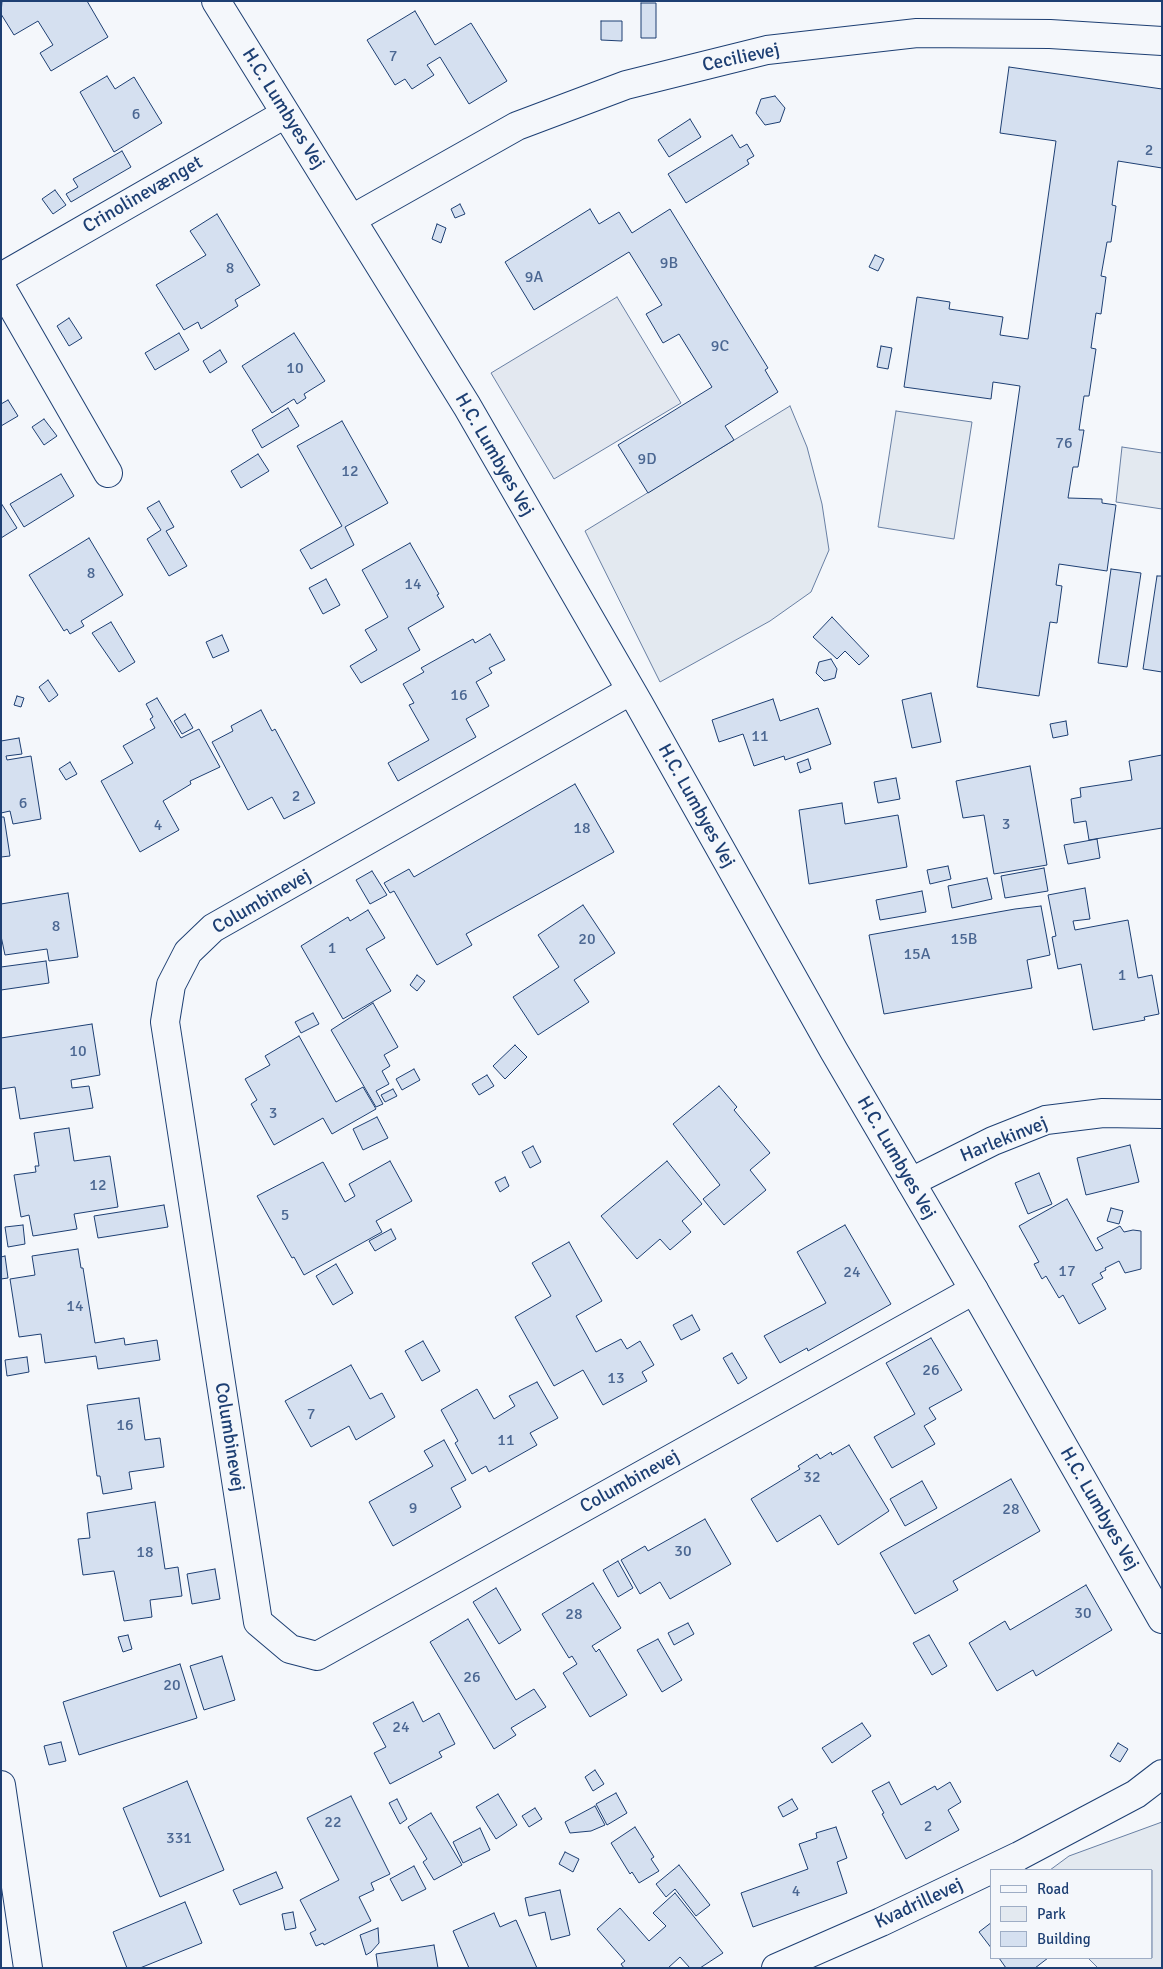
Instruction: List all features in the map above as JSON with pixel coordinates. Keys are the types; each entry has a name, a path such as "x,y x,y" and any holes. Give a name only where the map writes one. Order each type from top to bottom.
{"street":[{"name":"H.C. Lumbyes Vej","path":"216,1 284,114 352,219 467,406 1162,1619"},
{"name":"Cecilievej","path":"352,219 517,126 626,85 767,50 917,34 1050,34 1162,41"},
{"name":"Crinolinevænget","path":"1,277 284,114"},
{"path":"1,287 108,473"},
{"name":"Columbinevej","path":"630,692 213,928 188,952 171,984 165,1022 258,1622 290,1649 317,1656 974,1290"},
{"name":"Harlekinvej","path":"910,1182 993,1141 1046,1120 1103,1113 1162,1114"},
{"name":"Kvadrillevej","path":"992,1869 1136,1794 1162,1774"},
{"path":"1,1786 28,1968"},
{"name":"Kvadrillevej","path":"776,1968 881,1922 990,1870"}],"green space":[{"path":"790,406 807,447 822,504 829,550 811,592 770,621 660,682 585,531"},
{"path":"896,411 972,422 954,539 878,527"},
{"path":"1122,447 1162,453 1162,509 1116,502"},
{"path":"1162,1822 1162,1968 1098,1968 1089,1959 1153,1959 1153,1869 1051,1869 1069,1856"}],"shaded area":[{"path":"617,297 681,403 554,479 491,373"}],"building":[{"path":"2,1 87,1 108,37 51,71 40,53 53,45 38,21 14,35 1,14"},
{"path":"641,3 656,3 656,38 641,38"},
{"path":"415,11 435,45 471,23 507,81 469,104 440,57 427,65 434,75 412,89 405,79 395,85 367,40"},
{"path":"601,21 622,21 622,41 601,40"},
{"path":"1009,67 1162,89 1162,168 1118,161 1112,205 1116,206 1111,242 1107,242 1101,276 1106,277 1101,314 1096,313 1091,348 1096,349 1089,396 1084,396 1079,430 1084,430 1078,467 1073,467 1068,498 1102,499 1102,503 1116,505 1107,571 1059,564 1056,585 1062,586 1057,623 1050,622 1039,696 977,687 1020,386 993,382 991,399 904,387 917,297 950,302 949,309 1003,317 1000,335 1028,339 1056,141 1000,133"},
{"path":"107,76 115,89 134,77 162,123 114,152 80,92"},
{"path":"775,96 785,108 780,122 765,125 756,113 761,99"},
{"path":"690,119 701,137 669,157 658,140"},
{"path":"732,135 740,148 747,144 754,156 747,160 749,164 686,203 668,174"},
{"path":"122,151 131,167 71,202 66,194 78,187 73,179"},
{"path":"55,190 66,205 53,214 42,199"},
{"path":"460,204 465,214 455,218 451,209"},
{"path":"590,209 599,224 619,212 632,233 670,209 768,368 765,370 778,392 725,426 734,440 648,493 618,445 712,387 679,334 663,343 646,314 662,305 629,252 534,310 505,262"},
{"path":"217,214 260,285 235,300 238,306 201,329 198,322 184,330 156,285 206,255 190,231"},
{"path":"437,224 446,228 441,243 432,239"},
{"path":"875,255 884,259 878,271 869,267"},
{"path":"69,318 82,338 69,346 57,326"},
{"path":"179,333 189,350 155,370 145,353"},
{"path":"294,333 325,381 304,394 306,398 297,404 294,399 272,413 242,366"},
{"path":"881,346 892,348 888,369 877,367"},
{"path":"220,350 227,362 210,373 203,361"},
{"path":"8,400 18,416 1,426 1,404"},
{"path":"288,408 299,426 262,448 252,430"},
{"path":"44,419 57,436 44,445 32,427"},
{"path":"342,421 388,503 345,527 354,545 311,569 300,550 342,526 297,446"},
{"path":"258,454 269,471 241,488 231,471"},
{"path":"61,474 74,496 24,527 10,504"},
{"path":"159,501 174,527 166,531 187,566 169,576 147,539 161,530 147,508"},
{"path":"1,503 17,528 1,538"},
{"path":"89,538 123,595 81,621 84,626 70,634 67,629 64,631 29,575"},
{"path":"410,543 439,594 437,595 444,607 408,628 420,650 361,683 350,666 377,650 365,630 388,617 362,570"},
{"path":"1111,569 1141,573 1127,667 1098,663"},
{"path":"1157,576 1162,576 1162,672 1143,669"},
{"path":"326,579 340,605 323,614 309,588"},
{"path":"832,617 869,656 859,665 845,651 837,659 813,637"},
{"path":"111,622 135,662 119,672 92,633"},
{"path":"490,634 505,660 489,668 492,673 476,682 489,706 466,719 476,737 398,781 388,763 429,740 409,705 414,703 403,684 424,672 421,668 473,639 475,643"},
{"path":"222,635 229,651 213,658 206,642"},
{"path":"831,659 837,669 835,678 824,681 816,673 819,662"},
{"path":"48,680 58,695 49,702 39,687"},
{"path":"931,693 941,742 912,748 902,700"},
{"path":"17,696 24,698 21,707 14,705"},
{"path":"157,698 181,738 199,729 220,767 190,781 191,784 163,801 179,830 140,852 101,781 133,763 123,746 155,728 150,719 153,717 146,704"},
{"path":"773,699 780,721 818,708 831,744 785,760 784,756 754,766 743,734 719,742 712,720"},
{"path":"261,710 272,731 275,729 315,803 284,819 272,797 248,810 212,742 233,731 231,726"},
{"path":"185,714 193,728 182,734 174,721"},
{"path":"1066,721 1068,735 1053,738 1050,724"},
{"path":"19,738 22,754 6,756 7,760 31,756 41,819 13,824 10,811 1,813 1,741"},
{"path":"1162,755 1162,828 1089,840 1086,821 1074,823 1071,799 1081,797 1080,788 1132,780 1129,761"},
{"path":"808,759 811,769 800,773 797,763"},
{"path":"70,762 77,774 66,780 59,769"},
{"path":"1030,766 1047,865 994,874 984,815 963,818 956,781"},
{"path":"896,778 900,799 878,803 874,782"},
{"path":"575,784 614,852 466,934 472,945 437,965 394,891 390,893 384,883 409,869 414,877"},
{"path":"842,803 845,824 898,815 907,867 809,884 799,810"},
{"path":"1,817 4,817 10,856 1,857"},
{"path":"1097,839 1100,858 1068,864 1064,845"},
{"path":"948,866 951,879 930,884 927,870"},
{"path":"1044,868 1048,891 1005,898 1001,876"},
{"path":"372,871 387,895 370,904 356,880"},
{"path":"987,878 992,899 952,908 948,886"},
{"path":"1085,888 1090,919 1073,921 1075,930 1128,920 1138,978 1152,975 1159,1014 1144,1017 1145,1020 1093,1030 1081,964 1058,969 1052,937 1056,936 1048,895"},
{"path":"922,891 926,912 880,920 876,900"},
{"path":"68,893 78,957 49,961 47,949 5,955 1,936 1,904"},
{"path":"583,905 615,953 574,980 589,1002 538,1035 513,997 559,967 538,935"},
{"path":"1041,906 1050,955 1027,960 1032,988 884,1014 869,935"},
{"path":"368,910 385,938 366,949 391,991 343,1019 301,946 348,917 350,921"},
{"path":"46,961 49,983 1,990 1,967"},
{"path":"417,975 425,981 417,991 410,985"},
{"path":"373,1003 398,1047 384,1055 390,1066 382,1071 389,1084 376,1091 383,1104 376,1107 331,1030"},
{"path":"313,1013 319,1024 301,1033 295,1022"},
{"path":"92,1024 100,1075 71,1080 72,1088 89,1086 93,1108 20,1119 15,1087 1,1089 1,1038"},
{"path":"299,1036 336,1102 363,1087 376,1109 332,1134 323,1118 274,1145 251,1104 257,1100 245,1079 270,1065 265,1056"},
{"path":"515,1045 527,1057 505,1079 493,1066"},
{"path":"414,1069 420,1080 402,1090 396,1079"},
{"path":"487,1075 494,1086 479,1095 472,1084"},
{"path":"719,1086 737,1107 734,1110 770,1153 750,1170 766,1190 724,1225 703,1199 720,1185 673,1124"},
{"path":"393,1089 397,1096 385,1102 381,1095"},
{"path":"377,1117 388,1138 363,1150 353,1129"},
{"path":"69,1128 74,1161 110,1156 118,1207 74,1214 77,1229 33,1236 29,1215 21,1217 14,1175 36,1172 35,1166 39,1166 34,1133"},
{"path":"1130,1145 1139,1182 1086,1195 1077,1158"},
{"path":"533,1146 541,1162 530,1168 522,1152"},
{"path":"390,1161 412,1201 376,1221 382,1232 304,1275 294,1257 292,1258 257,1196 323,1162 345,1202 355,1196 349,1184"},
{"path":"667,1161 702,1204 682,1221 691,1232 670,1250 660,1239 637,1259 601,1216"},
{"path":"1039,1173 1052,1204 1028,1214 1015,1183"},
{"path":"505,1177 509,1186 500,1192 495,1182"},
{"path":"1067,1199 1096,1251 1103,1248 1097,1238 1120,1226 1124,1232 1141,1231 1141,1269 1125,1273 1119,1261 1105,1268 1106,1270 1100,1273 1103,1278 1092,1284 1106,1309 1079,1324 1063,1295 1059,1298 1046,1276 1042,1279 1034,1264 1039,1262 1019,1226"},
{"path":"164,1205 168,1227 98,1238 94,1216"},
{"path":"1111,1208 1123,1211 1119,1224 1107,1221"},
{"path":"23,1225 25,1244 8,1247 5,1227"},
{"path":"845,1225 891,1304 808,1351 807,1348 780,1363 764,1336 826,1303 797,1252"},
{"path":"391,1229 396,1239 375,1251 369,1241"},
{"path":"569,1242 602,1301 576,1316 596,1352 621,1339 627,1349 640,1341 654,1365 642,1372 647,1381 603,1405 583,1370 554,1386 515,1317 551,1296 532,1263"},
{"path":"78,1249 81,1268 83,1268 95,1343 124,1338 125,1345 157,1340 160,1360 98,1369 96,1356 45,1363 41,1334 19,1337 10,1279 35,1275 32,1256"},
{"path":"5,1256 8,1278 1,1279 1,1257"},
{"path":"336,1264 353,1293 333,1305 316,1276"},
{"path":"692,1315 700,1330 681,1340 673,1325"},
{"path":"931,1338 962,1390 929,1408 936,1419 924,1426 935,1444 892,1468 874,1437 915,1414 886,1363"},
{"path":"423,1341 440,1371 422,1381 405,1351"},
{"path":"732,1353 747,1378 738,1384 723,1358"},
{"path":"27,1357 29,1372 7,1376 5,1360"},
{"path":"351,1365 370,1399 382,1393 395,1417 356,1440 349,1426 311,1447 285,1401"},
{"path":"537,1382 558,1418 530,1433 537,1445 489,1472 486,1466 472,1474 455,1443 458,1441 441,1410 477,1389 494,1419 515,1406 509,1396"},
{"path":"139,1398 145,1440 160,1438 164,1467 129,1472 132,1489 103,1494 100,1476 97,1476 87,1405"},
{"path":"444,1440 466,1480 451,1488 461,1507 393,1546 369,1502 433,1466 424,1451"},
{"path":"849,1445 889,1511 838,1545 820,1515 777,1542 751,1499 800,1469 798,1466 817,1454 820,1459 831,1452 832,1455"},
{"path":"1011,1479 1040,1531 953,1581 958,1590 915,1614 880,1553"},
{"path":"922,1481 937,1508 905,1526 890,1499"},
{"path":"155,1502 165,1569 178,1567 182,1596 150,1600 152,1617 124,1621 114,1571 83,1575 78,1539 90,1538 87,1513"},
{"path":"705,1519 731,1564 670,1599 660,1582 640,1594 621,1560 645,1546 648,1551"},
{"path":"618,1561 633,1588 618,1597 603,1570"},
{"path":"215,1569 220,1599 192,1604 187,1574"},
{"path":"593,1583 621,1628 592,1646 596,1652 599,1649 627,1695 590,1717 563,1673 577,1664 572,1656 569,1658 542,1614"},
{"path":"1086,1585 1112,1630 1036,1676 1033,1670 997,1691 969,1643 1005,1621 1010,1630"},
{"path":"496,1588 521,1630 499,1644 473,1602"},
{"path":"468,1619 516,1700 534,1689 546,1707 511,1728 516,1735 494,1749 430,1642"},
{"path":"688,1623 694,1634 674,1645 668,1633"},
{"path":"128,1635 132,1649 123,1652 118,1637"},
{"path":"929,1635 947,1666 932,1675 913,1643"},
{"path":"658,1639 682,1680 662,1692 637,1650"},
{"path":"222,1656 235,1700 204,1710 190,1666"},
{"path":"180,1664 197,1718 79,1755 63,1702"},
{"path":"413,1702 423,1722 439,1713 455,1744 439,1752 442,1757 390,1784 374,1753 386,1747 373,1723"},
{"path":"862,1723 871,1736 832,1763 822,1748"},
{"path":"61,1742 66,1761 49,1765 44,1746"},
{"path":"1118,1743 1128,1749 1120,1762 1110,1756"},
{"path":"595,1770 604,1784 593,1791 585,1777"},
{"path":"187,1781 224,1870 160,1897 123,1808"},
{"path":"889,1782 901,1805 935,1786 937,1790 950,1782 961,1802 948,1810 959,1830 906,1859 872,1791"},
{"path":"616,1793 627,1813 607,1825 596,1804"},
{"path":"498,1794 517,1825 496,1839 476,1807"},
{"path":"351,1796 390,1874 371,1883 374,1890 359,1897 371,1921 324,1945 323,1943 316,1946 310,1933 316,1930 300,1900 339,1880 307,1818"},
{"path":"397,1799 407,1819 400,1824 389,1803"},
{"path":"792,1799 798,1809 783,1817 778,1807"},
{"path":"595,1806 605,1825 591,1831 570,1833 565,1822"},
{"path":"535,1808 542,1819 529,1827 522,1816"},
{"path":"431,1813 462,1865 434,1880 423,1862 427,1859 408,1827"},
{"path":"635,1827 654,1857 651,1859 659,1871 639,1883 632,1872 630,1874 611,1843"},
{"path":"836,1827 847,1858 837,1862 847,1893 753,1927 741,1893 808,1869 799,1844 817,1838 816,1833"},
{"path":"480,1828 490,1850 463,1863 453,1842"},
{"path":"565,1852 579,1859 573,1872 559,1864"},
{"path":"679,1865 710,1905 696,1916 675,1889 666,1897 656,1884"},
{"path":"414,1866 426,1889 402,1901 390,1879"},
{"path":"276,1872 283,1888 240,1905 233,1890"},
{"path":"560,1890 570,1935 551,1940 545,1912 529,1916 525,1898"},
{"path":"675,1893 723,1953 700,1968 690,1968 680,1957 668,1968 624,1968 621,1964 625,1961 597,1929 620,1908 649,1941 666,1926 653,1913"},
{"path":"185,1902 202,1943 140,1968 127,1968 113,1932"},
{"path":"293,1912 296,1928 285,1930 282,1914"},
{"path":"494,1913 500,1927 516,1920 537,1968 469,1968 453,1931"},
{"path":"990,1924 990,1946 979,1932"},
{"path":"378,1928 379,1943 366,1955 360,1935"},
{"path":"434,1945 438,1968 378,1968 376,1954"},
{"path":"1000,1959 1047,1959 1035,1968 1006,1968"}]}
